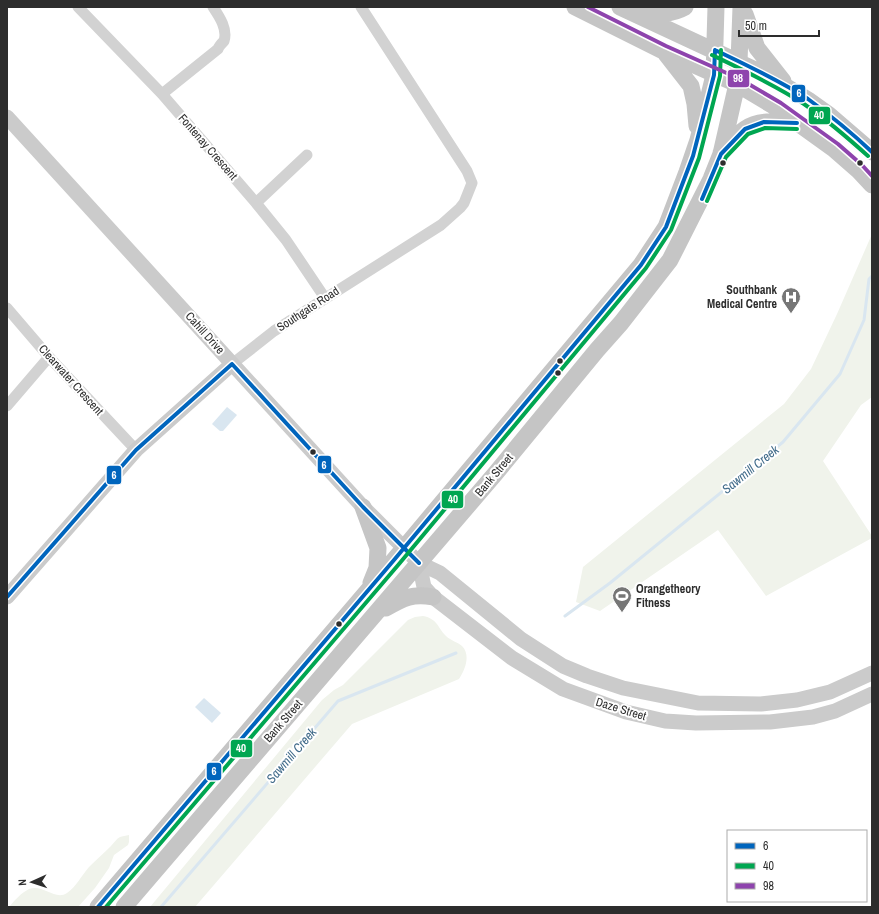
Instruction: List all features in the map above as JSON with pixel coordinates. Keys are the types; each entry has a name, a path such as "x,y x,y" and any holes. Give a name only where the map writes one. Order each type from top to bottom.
{"main road":[{"path":"575,7 663,51 737,84 777,108 834,149 858,170 872,185"},
{"path":"626,10 666,13 674,12 685,7"},
{"name":"Bank Street","path":"98,907 404,548 641,265 666,227 698,140 714,75 716,7"},
{"path":"742,7 757,48 790,88"},
{"name":"Bank Street","path":"124,907 495,474 621,323 670,260 682,239 711,179 721,154 737,84 742,7"},
{"path":"626,10 715,50 790,88 829,115 872,152"},
{"path":"663,51 691,86 697,114 698,140"},
{"path":"721,154 741,132 751,126 772,122 797,123"},
{"path":"666,227 682,239"},
{"path":"583,336 597,350"},
{"path":"480,458 495,474"},
{"path":"362,507 378,548 377,568 368,590"},
{"path":"377,613 406,597 417,595 433,597"}],"street":[{"name":"Fontenay Crescent","path":"78,7 162,94 256,203 286,240 325,298"},
{"path":"162,94 218,49 224,41 225,31 220,17 213,7"},
{"name":"Southgate Road","path":"7,596 136,450 232,364 274,332 325,298 441,225 464,203 472,183 467,171 361,7"},
{"name":"Cahill Drive","path":"7,117 362,507 404,548"},
{"path":"256,203 307,155"},
{"name":"Clearwater Crescent","path":"7,308 49,357 136,450"},
{"path":"7,406 49,357"},
{"name":"Daze Street","path":"404,548 419,564 440,573 521,639 563,666 623,688 698,703 761,704 797,700 830,692 872,673"},
{"name":"Daze Street","path":"419,564 424,587 433,597 512,658 564,689 626,712 665,721 696,723 770,722 813,717 835,711 872,694"},
{"path":"485,638 498,621"},
{"path":"830,692 835,711"},
{"path":"696,723 698,703"}],"shaded area":[{"path":"872,234 872,397 861,405 823,461 872,538 766,596 718,530 600,611 576,602 583,567 784,404 811,369"},
{"path":"227,407 237,415 223,431 220,431 212,424"},
{"path":"423,616 432,619 446,636 462,646 465,650 467,658 459,679 352,724 195,907 150,907 322,700 343,685 408,620"},
{"path":"204,698 221,713 212,723 195,707"},
{"path":"129,835 128,845 114,855 109,868 95,888 78,907 9,907 16,899 29,889 39,889 58,895 67,893 89,867 117,839"}],"waterway":[{"name":"Sawmill Creek","path":"565,616 610,583 783,442 840,374 864,320 869,279 872,276"},
{"name":"Sawmill Creek","path":"161,907 338,701 456,653"}],"transit line":[{"name":"98","path":"588,7 666,46 740,79 781,103 838,144 872,176"},
{"name":"6","path":"715,50 774,79 808,99 841,124 872,152"},
{"name":"6","path":"98,907 394,560 641,265 666,227 693,156 714,75 715,50"},
{"name":"40","path":"106,907 399,564 646,268 671,230 699,158 720,76 721,50"},
{"name":"40","path":"712,55 770,84 804,104 821,116 868,156"},
{"name":"6","path":"702,199 721,154 745,129 764,122 797,123"},
{"name":"40","path":"707,201 726,157 748,134 765,128 797,129"},
{"name":"6","path":"232,364 363,507 419,563"},
{"name":"6","path":"7,597 136,450 232,364"}],"place":[{"name":"Southbank Medical Centre","path":"791,314"},
{"name":"Orangetheory Fitness","path":"622,613"}]}
